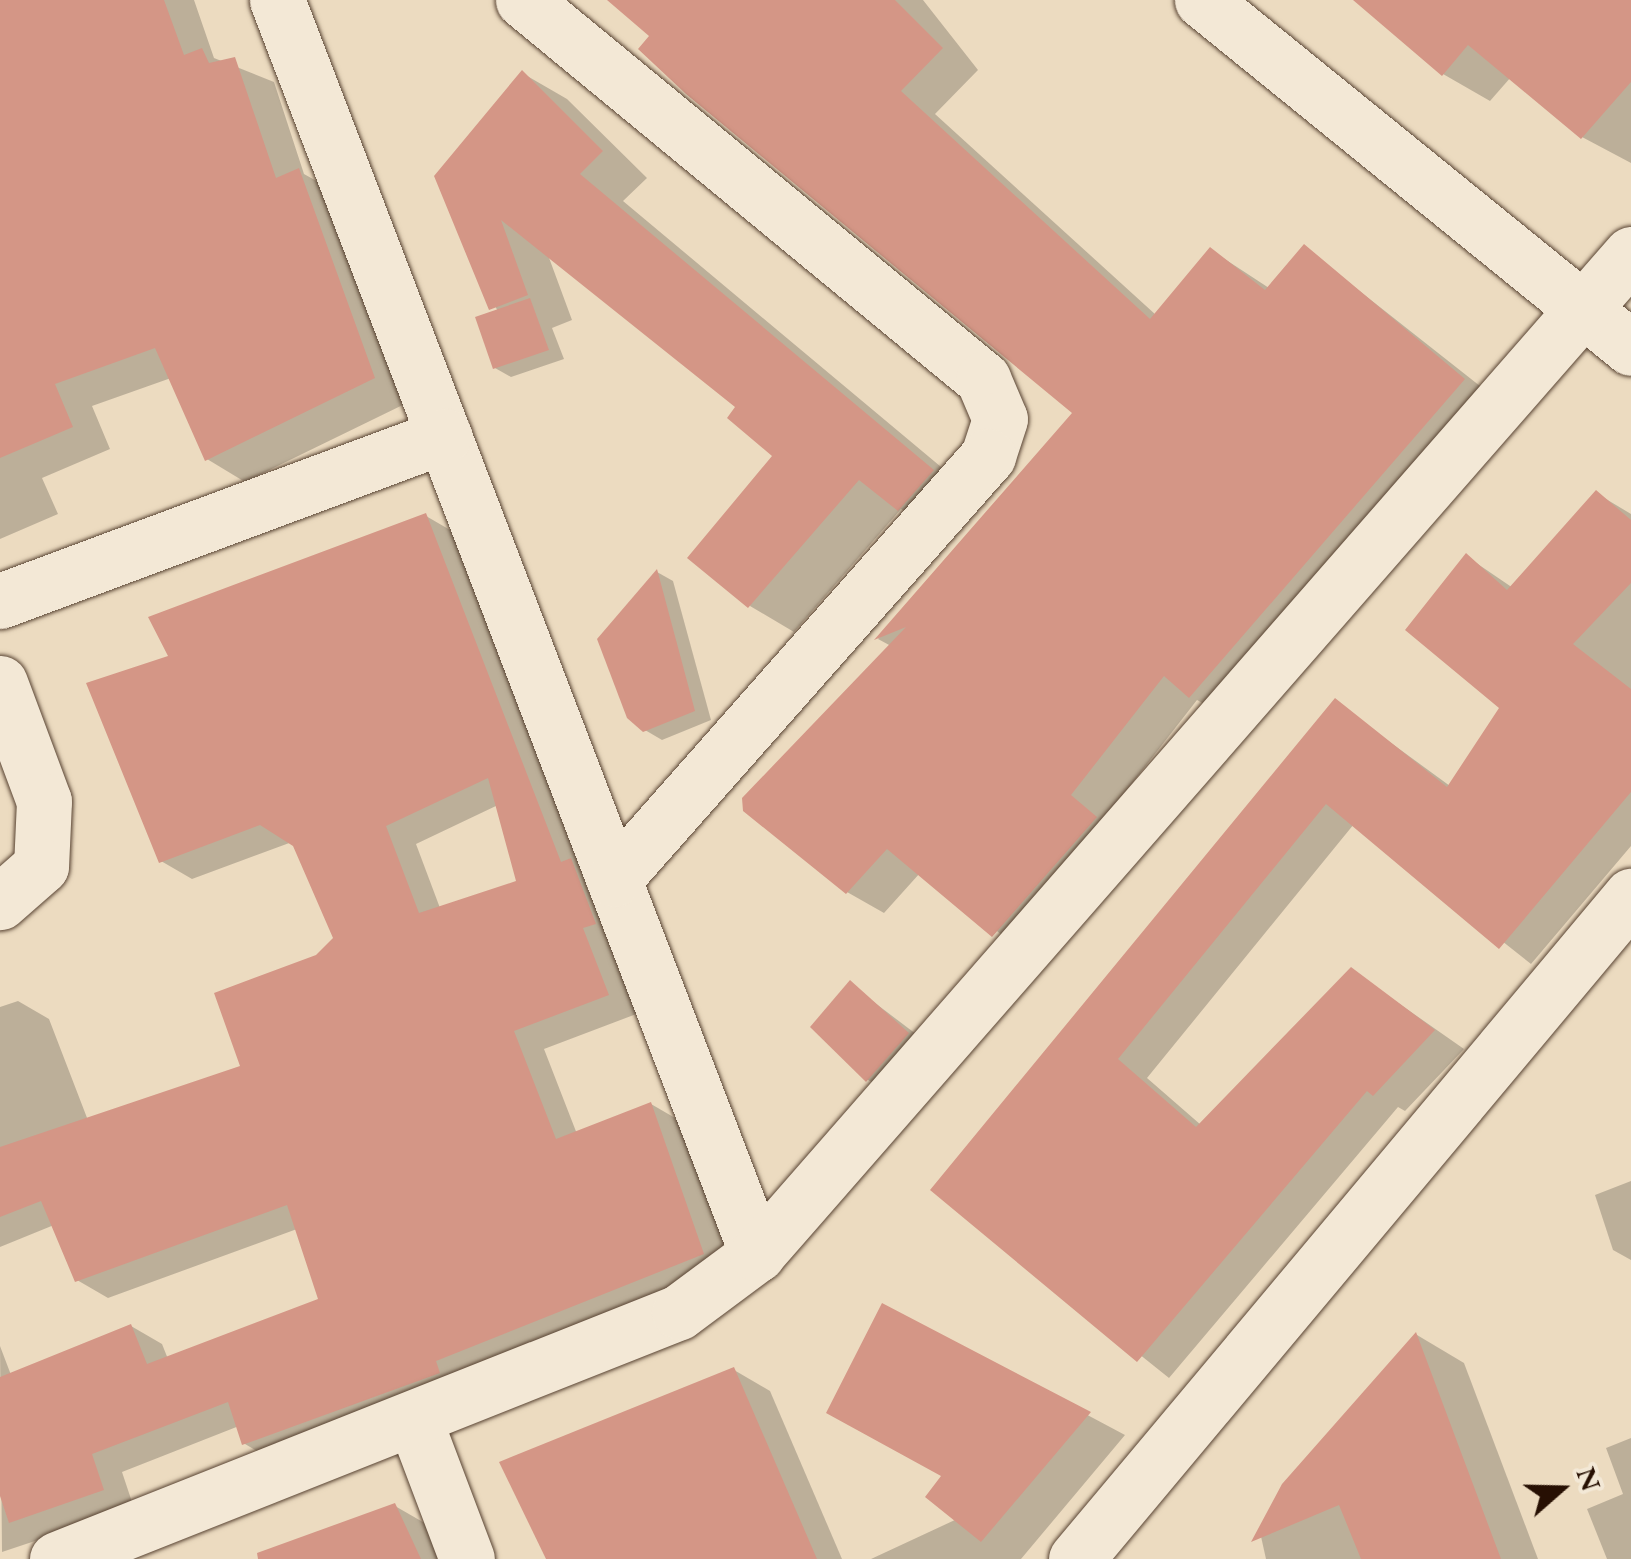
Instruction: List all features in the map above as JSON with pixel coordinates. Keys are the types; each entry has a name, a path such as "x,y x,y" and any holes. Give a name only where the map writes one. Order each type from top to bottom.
{"street":[{"path":"277,0 757,1254"},
{"path":"523,0 983,378 1000,419 988,456 614,880"},
{"path":"1202,0 1631,348"},
{"path":"58,1559 416,1424 679,1312 757,1254 1631,254"},
{"path":"0,600 444,436"},
{"path":"0,683 44,800 42,866 0,902"},
{"path":"1076,1559 1631,896"},
{"path":"416,1424 467,1559"}],"building":[{"path":"0,0 164,0 184,55 202,48 209,63 235,57 276,178 299,168 375,378 205,461 155,348 55,384 73,427 0,458"},
{"path":"607,0 895,0 943,48 901,91 1150,319 1210,247 1265,290 1304,244 1465,379 1189,698 1164,676 1071,795 1097,817 992,937 887,849 846,894 743,811 742,798 906,627 874,640 1072,413 686,94 638,49 649,36"},
{"path":"1353,0 1631,0 1631,82 1581,139 1468,45 1442,76"},
{"path":"522,70 603,151 580,174 934,470 898,511 859,480 748,608 687,558 772,456 727,418 735,407 501,220 528,295 489,310 434,176"},
{"path":"530,298 549,350 493,369 475,317"},
{"path":"1596,490 1631,520 1631,583 1573,644 1631,689 1631,792 1499,949 1326,804 1118,1059 1196,1127 1351,967 1435,1030 1373,1096 1367,1091 1137,1362 930,1190 1335,698 1447,787 1499,708 1405,630 1466,553 1507,590"},
{"path":"426,513 561,862 571,858 596,924 583,928 609,995 514,1031 556,1139 651,1102 704,1254 436,1361 440,1373 242,1445 228,1402 92,1454 104,1490 9,1523 0,1496 0,1377 131,1324 147,1364 318,1299 287,1205 75,1282 41,1201 0,1217 0,1147 240,1066 214,993 316,955 333,938 293,846 260,825 159,863 86,683 168,656 148,617","holes":["488,778 516,881 419,913 386,826"]},
{"path":"657,569 695,711 643,732 627,718 597,639"},
{"path":"850,980 909,1033 866,1082 810,1027"},
{"path":"882,1303 1091,1412 981,1542 925,1497 941,1476 826,1413"},
{"path":"1416,1332 1501,1559 1361,1559 1339,1505 1251,1542 1282,1484"},
{"path":"734,1367 817,1559 546,1559 499,1462"},
{"path":"395,1503 421,1559 258,1559 257,1553"}]}
